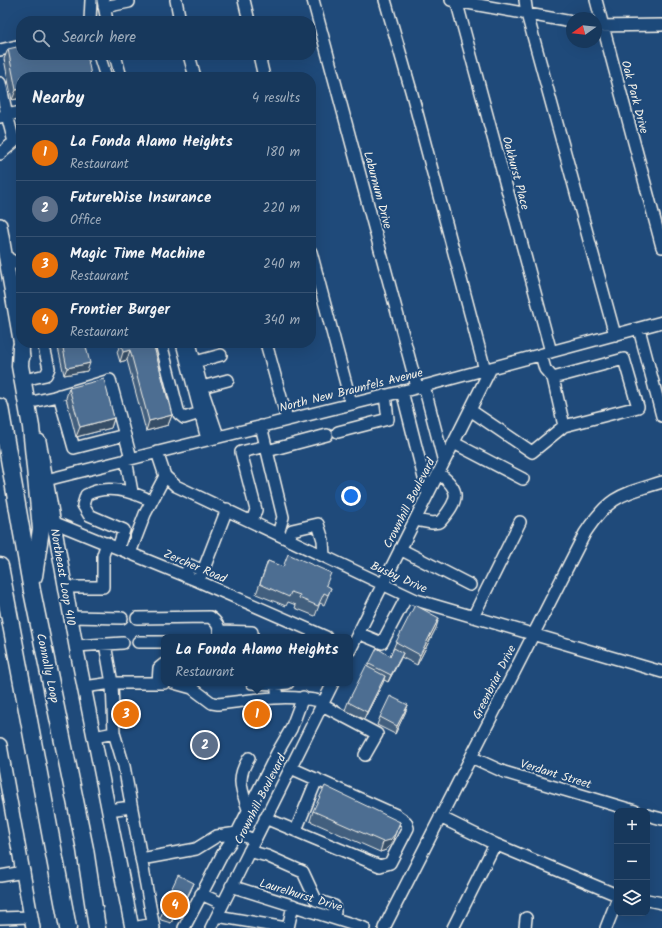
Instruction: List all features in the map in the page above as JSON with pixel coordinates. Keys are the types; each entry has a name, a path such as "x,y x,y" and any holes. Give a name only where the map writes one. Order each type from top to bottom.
{"highway":[{"path":"21,348 20,366 31,427 41,529 32,591"},
{"name":"Connally Loop","path":"0,407 32,591 85,849 97,928"},
{"path":"0,566 68,928"},
{"path":"0,593 16,651"}],"main road":[{"name":"Northeast Loop 410","path":"0,225 6,257 16,290"},
{"name":"Northeast Loop 410","path":"21,348 76,646 132,928"},
{"path":"0,745 2,768 24,872 32,922"}],"street":[{"path":"90,16 91,0"},
{"path":"176,0 179,16"},
{"path":"244,0 249,16"},
{"name":"Laburnum Drive","path":"313,0 420,386 444,462"},
{"path":"385,0 488,369"},
{"path":"454,0 566,21"},
{"name":"Oakhurst Place","path":"454,0 546,354 545,369 553,378"},
{"path":"525,0 527,14 615,336"},
{"name":"Oak Park Drive","path":"596,0 597,12"},
{"path":"106,16 104,3 129,2"},
{"path":"602,26 662,25"},
{"name":"Oak Park Drive","path":"602,37 662,247"},
{"path":"0,50 16,46"},
{"path":"101,60 104,72"},
{"path":"116,60 120,72"},
{"path":"190,60 194,72"},
{"path":"259,60 263,72"},
{"path":"0,83 4,116 14,142 0,154"},
{"path":"4,116 16,113"},
{"path":"6,257 16,263"},
{"path":"316,271 351,403"},
{"name":"North New Braunfels Avenue","path":"46,480 128,458 488,369 615,336 662,322"},
{"path":"639,329 662,416"},
{"path":"28,379 46,375 49,368 44,348"},
{"path":"162,348 179,414 184,418 200,413"},
{"path":"183,348 200,413 212,438"},
{"path":"191,348 202,387 212,438"},
{"path":"267,348 287,419"},
{"path":"195,362 221,354"},
{"path":"470,410 532,452 564,426 638,407 624,360 553,378 564,426"},
{"name":"Crownhill Boulevard","path":"353,643 454,443 488,369"},
{"path":"32,402 59,396 110,380 125,435 132,492"},
{"path":"202,387 228,380"},
{"path":"402,391 428,494"},
{"path":"252,521 256,510 241,452 332,434 388,419 385,395"},
{"path":"59,396 74,448 125,435"},
{"path":"261,426 283,517 278,534"},
{"path":"454,443 524,479"},
{"path":"130,553 145,514 165,476 157,452"},
{"path":"415,520 432,523 440,522 454,501 456,489 451,482 438,473"},
{"name":"Busby Drive","path":"165,476 176,486 407,596 533,635 662,672"},
{"name":"Greenbriar Drive","path":"384,928 585,533 603,508 622,495 662,482"},
{"path":"118,548 124,530 90,516 83,505 86,495 91,492 116,489 132,492 145,498"},
{"path":"198,581 227,509"},
{"name":"Zercher Road","path":"53,522 198,581 319,634"},
{"path":"473,617 520,522"},
{"path":"290,540 292,530 318,524 323,540 324,556"},
{"path":"65,587 103,587 103,555 107,543"},
{"path":"400,549 470,585"},
{"path":"185,576 190,565 203,571"},
{"path":"358,634 382,643 407,596"},
{"path":"71,617 122,618"},
{"path":"137,618 210,617 216,621 219,634 252,632"},
{"path":"138,642 161,642"},
{"path":"76,646 123,643"},
{"path":"105,644 112,683 114,733 124,766 153,926 132,928"},
{"path":"84,687 112,683 161,683 159,668 161,666"},
{"path":"185,686 192,688 212,703 278,697 303,697 323,703 377,734 365,756"},
{"path":"276,686 278,697"},
{"name":"Crownhill Boulevard","path":"211,928 332,686"},
{"path":"184,928 223,853 237,833 277,753 292,729 303,697"},
{"path":"94,737 114,733"},
{"name":"Verdant Street","path":"471,756 510,774 625,808"},
{"path":"248,758 241,769 240,787 248,809"},
{"path":"265,818 380,866 390,863 408,828 403,818 291,768"},
{"path":"296,830 317,779"},
{"path":"109,810 131,807"},
{"path":"650,816 662,819"},
{"path":"440,817 495,844 614,894"},
{"path":"141,859 196,849 217,836 237,833 254,840"},
{"path":"453,928 495,844"},
{"path":"249,851 267,856 303,872 316,900 334,906 335,912 333,918"},
{"path":"0,876 24,872"},
{"name":"Laurelhurst Drive","path":"231,886 364,928"},
{"path":"201,894 223,904"},
{"path":"650,901 662,903"},
{"path":"217,916 287,928 293,905"},
{"path":"606,928 614,908"},
{"path":"0,918 32,922"}],"building":[{"path":"16,47 16,60 88,60 90,72 16,72 16,90 8,49"},
{"path":"63,348 86,348 90,363 67,368"},
{"path":"122,348 154,348 172,415 149,421 130,350 123,352"},
{"path":"104,379 114,418 80,427 69,388"},
{"path":"288,554 331,573 326,585 331,588 328,595 324,593 318,606 299,598 300,595 291,592 289,597 260,584 268,561 283,567"},
{"path":"415,605 439,618 420,655 396,642"},
{"path":"377,648 390,656 394,648 403,653 391,675 369,664"},
{"path":"366,666 385,676 367,712 348,702"},
{"path":"390,696 408,705 397,726 380,717"},
{"path":"325,786 400,822 395,834 390,840 383,842 313,811"},
{"path":"178,875 194,883 185,901 182,899 174,916 164,912 163,910 171,895 169,894"}],"place":[{"name":"Magic Time Machine","path":"126,714"},
{"name":"La Fonda Alamo Heights","path":"257,714"},
{"name":"FutureWise Insurance","path":"205,745"},
{"name":"Frontier Burger","path":"175,905"}]}
